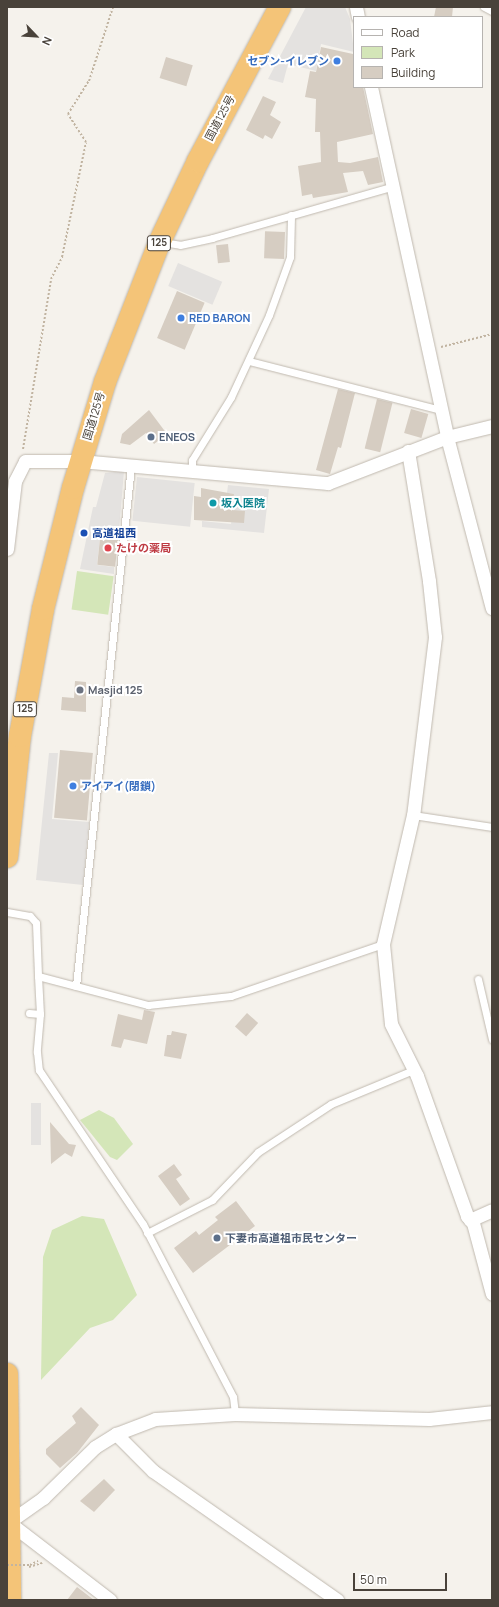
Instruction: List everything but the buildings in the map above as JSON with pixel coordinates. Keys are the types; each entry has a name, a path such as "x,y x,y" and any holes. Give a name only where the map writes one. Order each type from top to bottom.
{"highway":[{"name":"国道125号","path":"7,857 20,736 32,666 54,563 80,461 105,382 160,241 201,154 280,7"},
{"path":"7,1374 10,1600"}],"street":[{"path":"371,88 394,186 447,437 492,608"},
{"path":"7,549 15,481 26,461 80,461 328,483 447,437 492,426"},
{"path":"408,451 429,581 435,637 413,815 383,944 391,1024 413,1070 470,1220 492,1294"},
{"path":"470,1220 492,1210"},
{"path":"110,1600 8,1521 43,1498 95,1448 116,1434 155,1418 235,1414 429,1419 492,1412"},
{"path":"116,1434 153,1471 337,1600"}],"lane":[{"path":"484,7 492,11"},
{"path":"160,241 180,245 394,186"},
{"path":"192,471 192,460 249,361 290,257 291,215"},
{"path":"249,361 442,410"},
{"path":"76,986 132,466"},
{"path":"413,815 492,827"},
{"path":"7,912 30,916 36,923 40,1014 36,1052 39,1070 147,1233 233,1397 235,1414"},
{"path":"38,976 148,1005 231,996 383,944"},
{"path":"478,979 492,1039"},
{"path":"29,1013 40,1014"},
{"path":"147,1233 212,1200 258,1152 331,1104 413,1070"}],"path":[{"path":"26,461 23,449 51,278 62,257 86,142 68,114 88,81 113,7"},
{"path":"428,350 492,334"},
{"path":"7,1565 28,1565 43,1559"}],"green space":[{"path":"77,571 114,576 108,615 72,610"},
{"path":"99,1110 114,1118 133,1144 117,1160 110,1157 80,1120"},
{"path":"82,1216 104,1219 137,1295 113,1320 90,1328 41,1380 43,1257 52,1230"}],"shaded area":[{"path":"306,7 345,7 350,19 353,52 321,44 316,71 288,64 283,83 268,79"},
{"path":"178,263 222,282 212,305 168,286"},
{"path":"124,471 119,531 101,529 97,565 114,567 114,574 80,569 93,507 96,507 105,473"},
{"path":"137,477 195,483 190,527 132,521"},
{"path":"228,485 269,489 264,533 202,527 202,521 231,524 234,494 227,493"},
{"path":"49,753 58,753 52,819 89,822 83,885 36,880"},
{"path":"31,1103 41,1103 41,1145 31,1145"}],"place":[{"name":"セブン-イレブン","path":"337,61"},
{"name":"RED BARON","path":"181,318"},
{"name":"ENEOS","path":"151,437"},
{"name":"坂入医院","path":"213,503"},
{"name":"高道祖西","path":"84,533"},
{"name":"たけの薬局","path":"108,548"},
{"name":"Masjid 125","path":"80,690"},
{"name":"アイアイ(閉鎖)","path":"73,786"},
{"name":"下妻市高道祖市民センター","path":"217,1238"}]}
